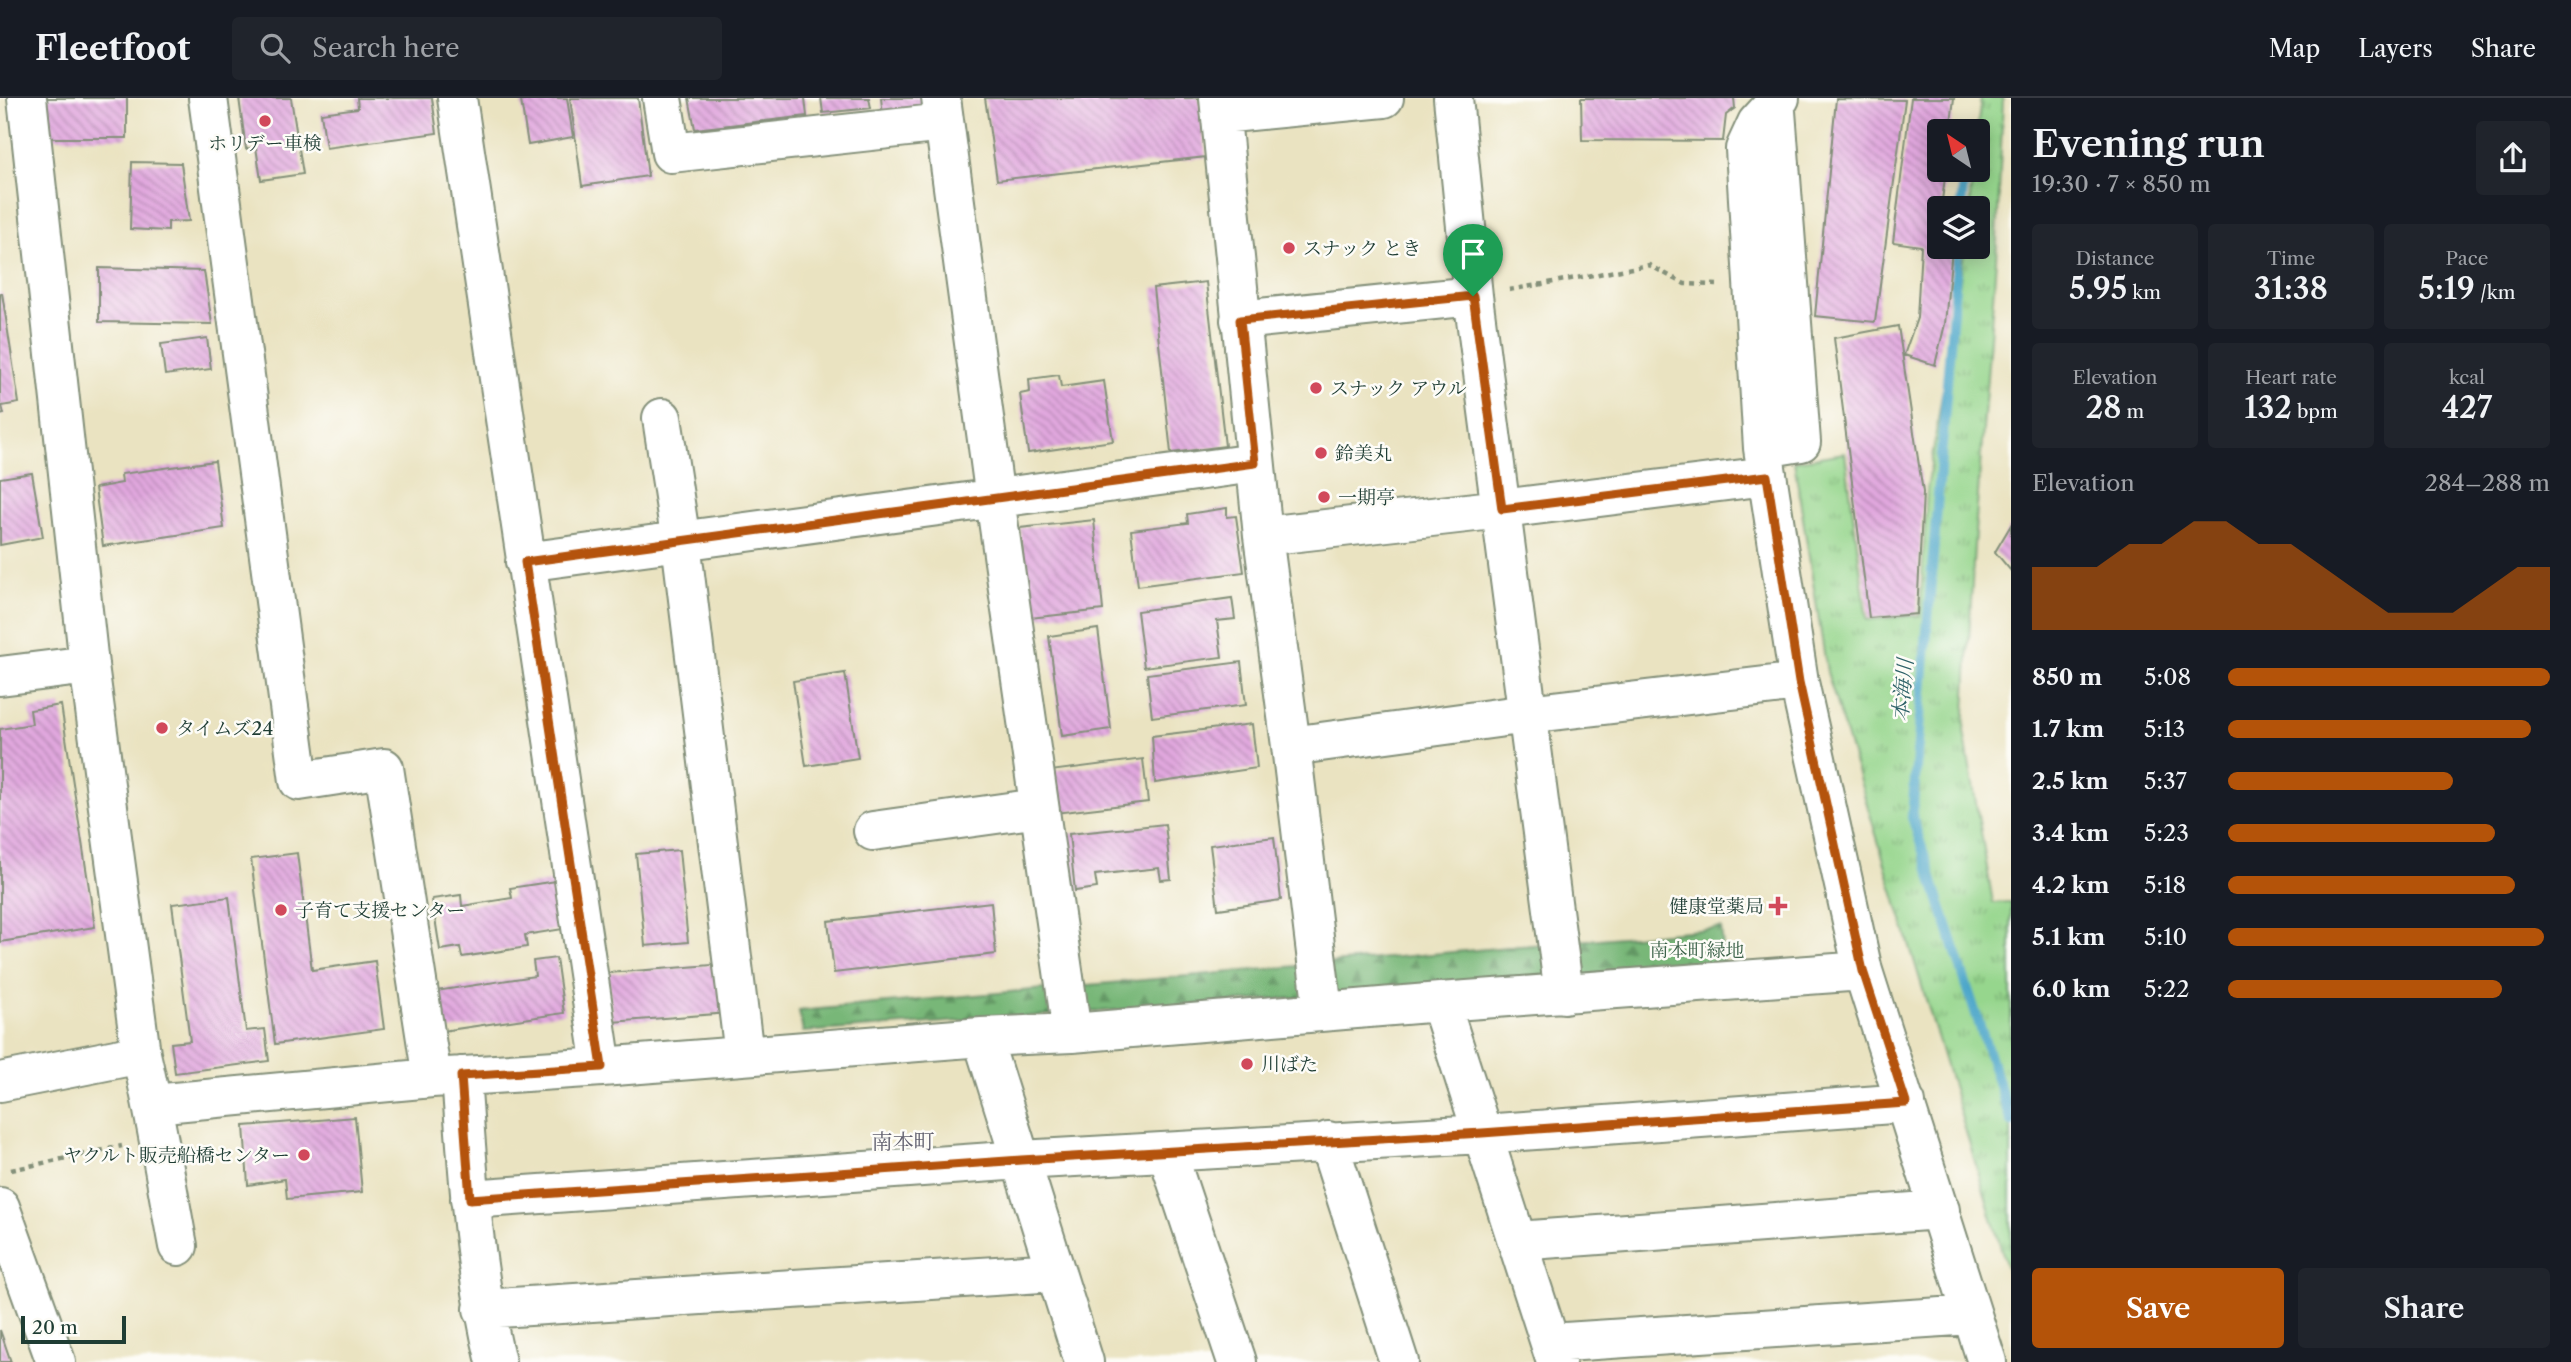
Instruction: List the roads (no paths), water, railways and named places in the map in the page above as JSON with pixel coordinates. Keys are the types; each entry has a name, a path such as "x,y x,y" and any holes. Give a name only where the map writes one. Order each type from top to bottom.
{"street":[{"path":"27,98 89,665 141,1054 178,1246"},
{"path":"208,98 299,781 384,768 470,1199 483,1309 496,1362"},
{"path":"457,98 602,1067"},
{"path":"662,98 671,152 942,111 1072,1033"},
{"path":"1322,1011 1263,536 1220,106 1384,98"},
{"path":"1453,98 1473,296 1564,994"},
{"path":"1777,99 1757,123 1745,149 1765,462 1799,682 1863,971 1987,1362"},
{"path":"1263,536 1502,509 1765,462 1801,442 1777,99"},
{"path":"1240,320 1473,296"},
{"path":"662,418 681,542 744,1055"},
{"path":"525,562 1255,463"},
{"path":"0,676 89,665"},
{"path":"1291,746 1527,714 1799,682"},
{"path":"873,831 1039,808"},
{"path":"155,1122 446,1077 982,1037 1072,1033 1322,1011 1863,971"},
{"path":"1440,1002 1553,1352 1972,1315"},
{"path":"982,1037 1084,1362"},
{"path":"0,1082 141,1054"},
{"path":"470,1199 1021,1160 1482,1133 1906,1103"},
{"path":"1328,1141 1399,1362"},
{"path":"1167,1152 1237,1362"},
{"path":"0,1207 56,1362"},
{"path":"1517,1241 1940,1210"},
{"path":"483,1309 1056,1272"}],"waterway":[{"name":"本海川","path":"1962,196 1964,182"},
{"name":"本海川","path":"1957,259 1912,817 2011,1122"}],"place":[{"name":"ホリデー車検","path":"265,121"},
{"name":"スナック とき","path":"1289,248"},
{"name":"スナック アウル","path":"1316,388"},
{"name":"鈴美丸","path":"1321,453"},
{"name":"一期亭","path":"1324,497"},
{"name":"タイムズ24","path":"162,728"},
{"name":"健康堂薬局","path":"1778,906"},
{"name":"子育て支援センター","path":"281,910"},
{"name":"川ばた","path":"1247,1064"},
{"name":"ヤクルト販売船橋センター","path":"304,1155"}],"district":[{"name":"南本町","path":"903,1142"}],"park label":[{"name":"南本町緑地","path":"1697,950"}]}
